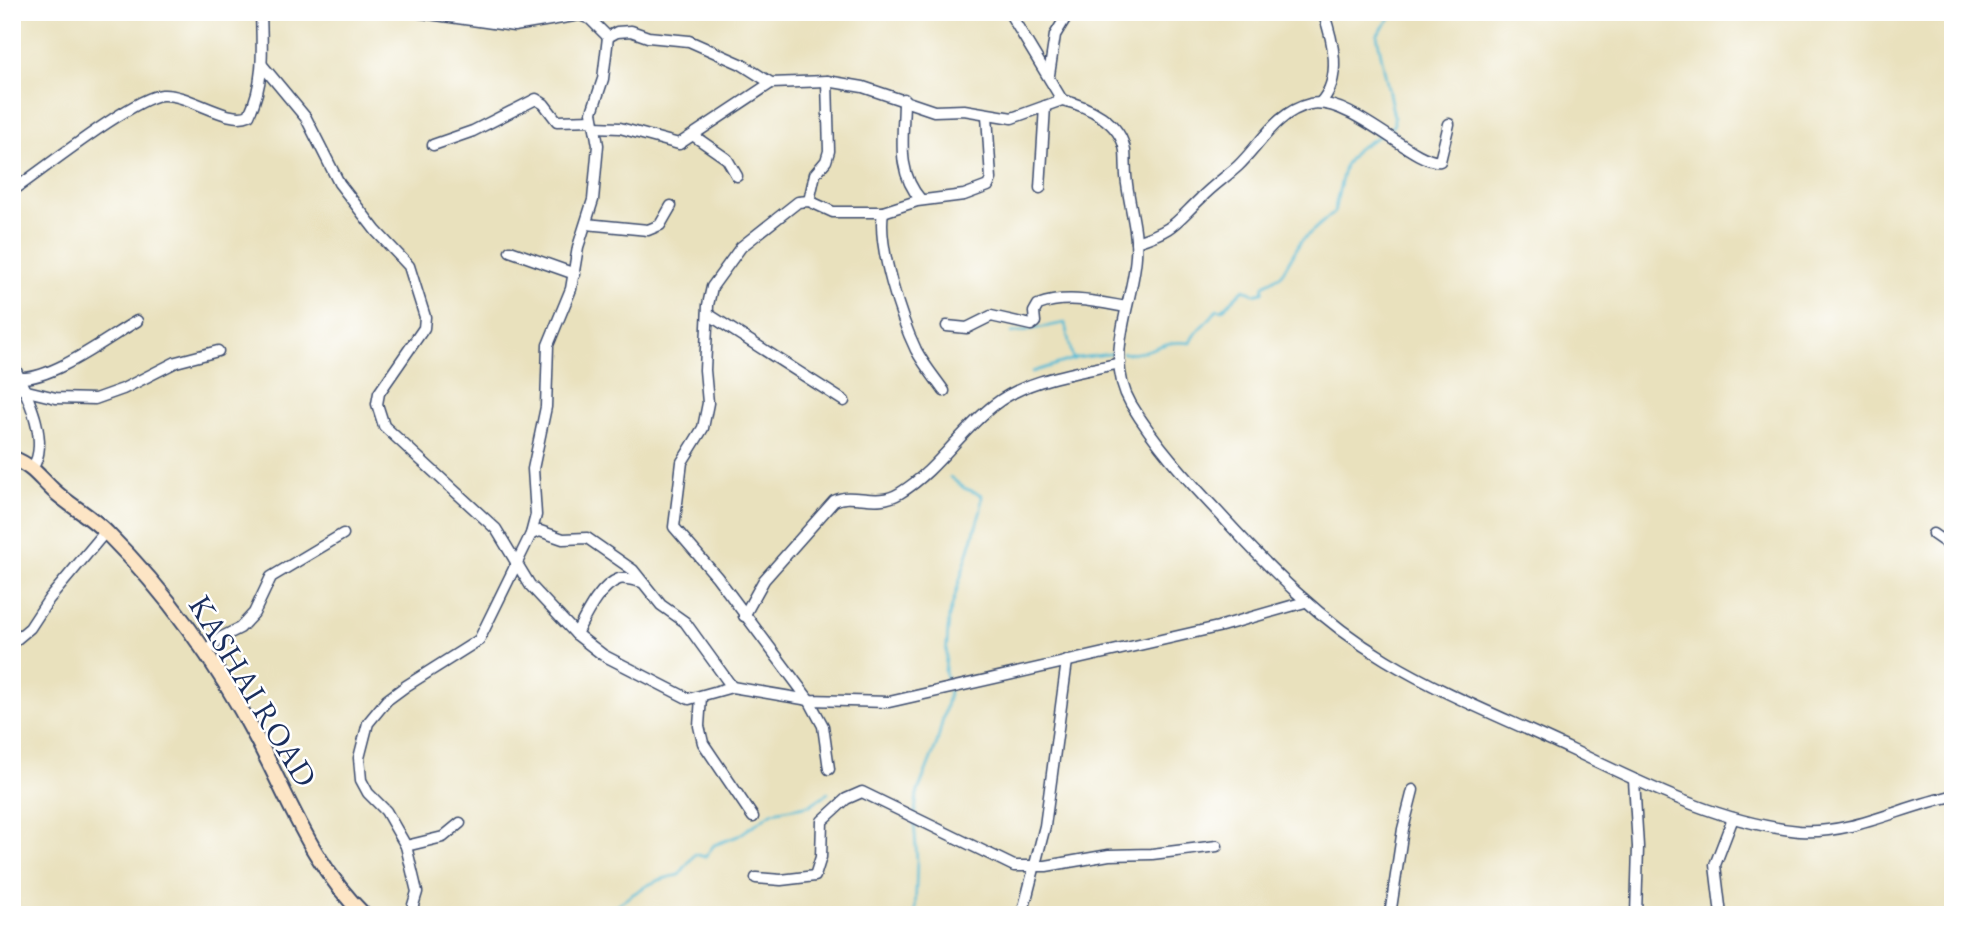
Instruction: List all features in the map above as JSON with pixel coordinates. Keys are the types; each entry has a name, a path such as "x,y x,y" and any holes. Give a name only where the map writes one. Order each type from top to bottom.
{"street":[{"path":"12,191 122,113 160,95 187,99 238,118 249,115 259,90 262,65 261,12"},
{"path":"410,915 417,892 406,846 386,811 368,793 361,780 359,758 368,723 387,700 476,644 500,598 514,562 531,534 536,515 533,469 545,407 548,345 575,274 578,247 593,200 598,156 593,106 603,79 608,37 589,16 570,15 514,26 415,12"},
{"path":"1009,12 1062,100 1111,123 1122,141 1136,242 1134,274 1126,307 1120,363 1129,401 1150,434 1195,488 1305,602 1399,668 1634,780 1733,818 1789,829 1822,830 1852,826 1900,809 1953,796"},
{"path":"1049,75 1055,35 1069,12"},
{"path":"1320,103 1328,92 1334,59 1333,42 1323,12"},
{"path":"608,37 617,32 631,31 648,37 689,41 741,64 771,83"},
{"path":"262,65 306,118 339,183 376,231 409,266 415,281 425,317 424,328 379,393 377,404 384,426 496,529 530,585 576,634 603,655 636,674 689,699 733,687 809,700 889,702 1219,627 1305,602"},
{"path":"433,145 473,131 536,99 557,121 594,123 673,144 687,142 771,83 827,81 904,99 934,111 964,110 987,116 1012,118 1062,100"},
{"path":"808,201 815,174 826,161 829,151 827,81"},
{"path":"904,99 903,166 907,182 921,200"},
{"path":"1136,242 1162,234 1178,224 1199,199 1238,166 1276,122 1306,105 1320,103 1363,120 1429,161 1440,160 1449,124"},
{"path":"1040,188 1045,106"},
{"path":"829,769 823,726 809,700 717,577 674,527 682,463 703,428 708,403 705,370 712,287 737,252 789,208 808,201 834,212 883,212 921,200 964,195 988,186 992,179 987,116"},
{"path":"694,136 727,159 737,176"},
{"path":"586,224 648,230 660,225 671,206"},
{"path":"883,212 884,244 909,332 921,360 944,391"},
{"path":"510,251 575,274"},
{"path":"947,326 967,328 991,316 1031,325 1035,322 1034,312 1038,304 1055,300 1078,300 1126,307"},
{"path":"708,314 844,401"},
{"path":"19,378 32,379 137,321"},
{"path":"23,390 56,398 94,399 123,389 176,362 218,351"},
{"path":"12,362 38,433 40,457 33,467"},
{"path":"744,615 764,580 834,501 842,496 862,501 887,499 899,494 958,443 978,419 1011,394 1055,378 1120,363"},
{"name":"KASHAI ROAD","path":"12,458 33,467 54,491 106,531 162,594 205,653 256,736 319,862 338,889 365,915"},
{"path":"12,643 30,628 54,592 106,531"},
{"path":"531,534 540,531 563,539 592,540 633,570 661,605 685,622 733,687"},
{"path":"205,653 222,637 240,628 254,613 271,577 343,534"},
{"path":"1933,534 1953,548"},
{"path":"576,634 595,602 614,582 624,578 642,582"},
{"path":"1022,915 1045,826 1068,661"},
{"path":"701,697 699,726 703,743 752,817"},
{"path":"1634,780 1638,847 1636,915"},
{"path":"1390,915 1403,828 1413,790"},
{"path":"756,878 781,880 815,876 821,857 822,821 846,799 862,792 1014,866 1036,866 1109,855 1152,854 1217,846"},
{"path":"1721,915 1715,865 1733,818"},
{"path":"406,846 443,837 460,823"}],"waterway":[{"path":"1388,131 1394,124 1394,117 1377,35 1395,12"},
{"path":"1123,353 1142,352 1171,343 1190,343 1217,309 1222,310 1244,289 1253,294 1263,292 1264,285 1281,275 1301,241 1334,212 1345,165 1357,149 1382,134"},
{"path":"1012,333 1065,323 1073,360"},
{"path":"1032,372 1077,358 1117,353"},
{"path":"915,814 917,794 937,743 949,694 945,671 949,616 981,510 982,495 964,488 950,477"},
{"path":"597,915 653,883 679,875 695,854 705,857 714,845 738,836 773,812 810,805 828,793"},
{"path":"914,821 917,860 915,915"}]}
